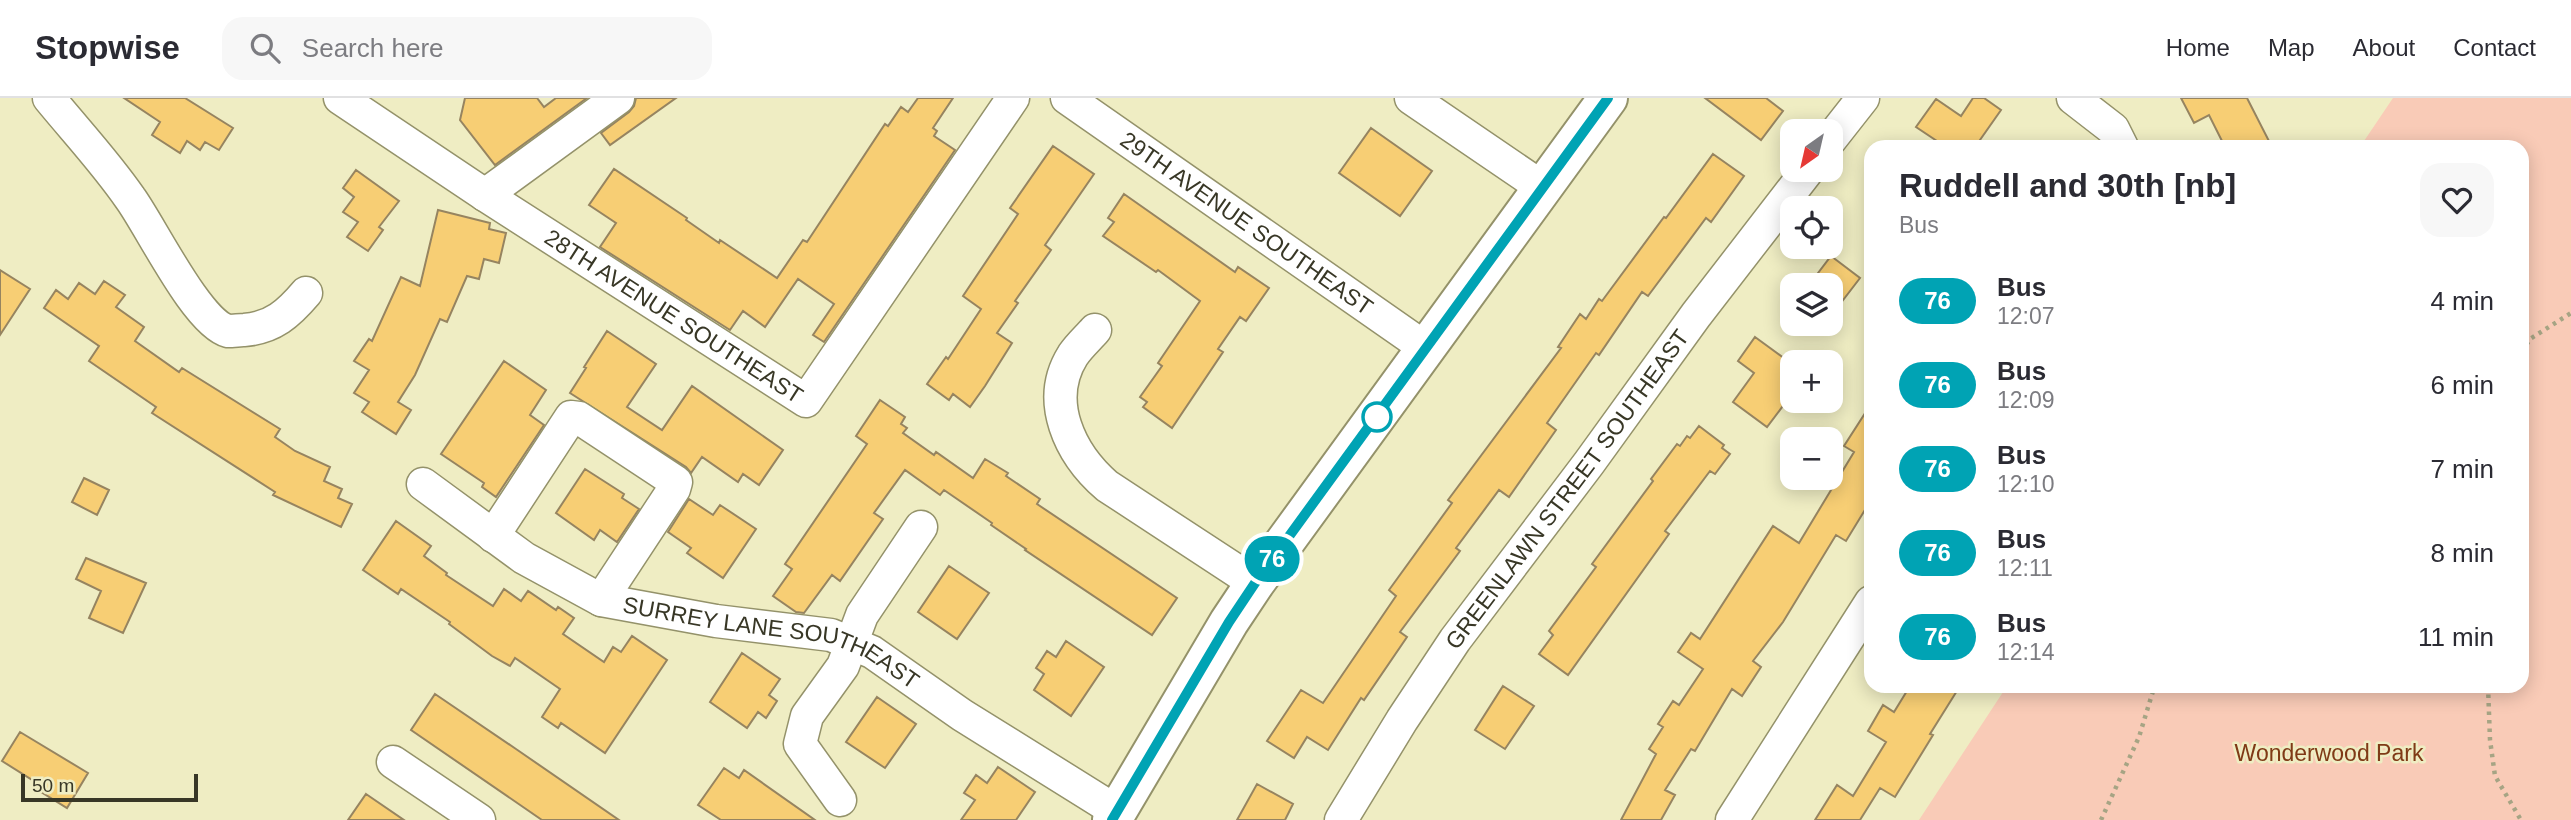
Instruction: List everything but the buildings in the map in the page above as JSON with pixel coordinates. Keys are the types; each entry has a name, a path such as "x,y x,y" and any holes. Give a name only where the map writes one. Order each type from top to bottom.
{"main road":[{"path":"1114,816 1255,583 1608,98"}],"street":[{"path":"48,98 130,198 188,293 210,318 227,331 248,330 273,324 290,311 306,293"},
{"name":"28TH AVENUE SOUTHEAST","path":"340,98 485,195 806,401 1013,98"},
{"path":"485,195 618,98"},
{"name":"29TH AVENUE SOUTHEAST","path":"1067,98 1427,349"},
{"path":"1411,98 1543,188"},
{"path":"1843,123 1863,98"},
{"path":"2073,98 2113,129 2118,140"},
{"name":"GREENLAWN STREET SOUTHEAST","path":"1341,820 1455,640 1589,463 1696,315 1799,182"},
{"path":"1095,330 1074,354 1064,373 1061,400 1063,424 1074,448 1088,470 1107,486 1255,583"},
{"path":"493,536 571,417 579,418 676,482 601,600"},
{"name":"SURREY LANE SOUTHEAST","path":"423,484 524,558 601,600 716,621 831,635 872,652 1114,816"},
{"path":"840,800 800,744 807,716 843,666 862,615 921,527"},
{"path":"1732,820 1864,613"},
{"path":"393,762 479,820"}],"path":[{"path":"2529,341 2571,313"},
{"path":"2101,820 2139,737 2150,693"},
{"path":"2488,693 2495,776 2521,820"}],"green space":[{"name":"Wonderwood Park","path":"2393,98 2571,98 2571,820 1919,820 2002,693 2529,693 2529,140 2365,140"}],"bus line":[{"name":"76","path":"1112,820 1229,622 1255,583 1608,98"}]}
